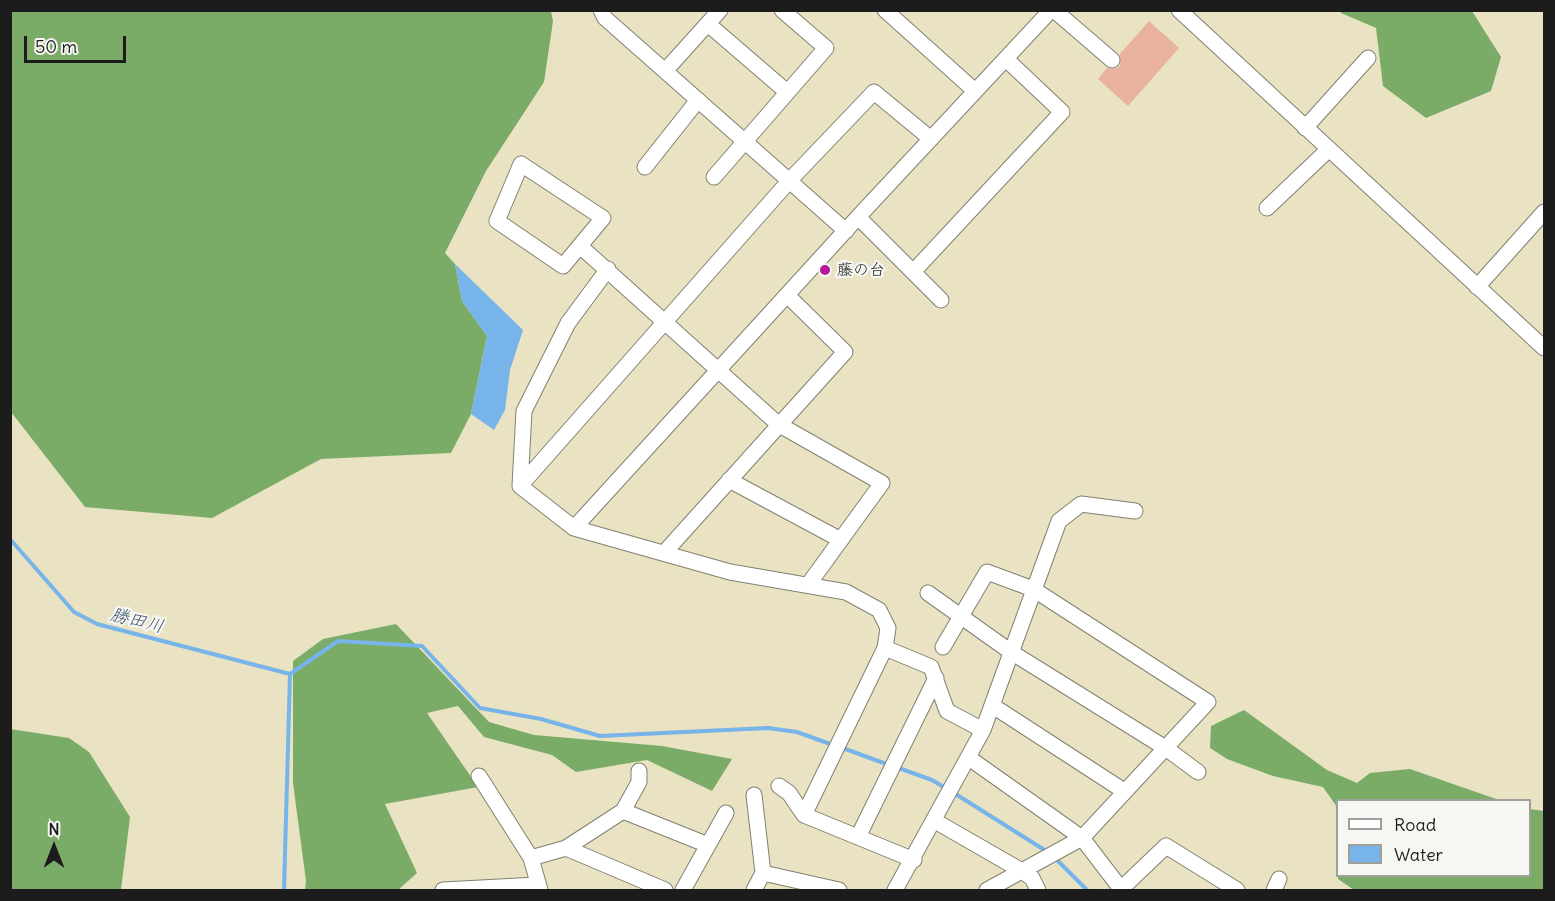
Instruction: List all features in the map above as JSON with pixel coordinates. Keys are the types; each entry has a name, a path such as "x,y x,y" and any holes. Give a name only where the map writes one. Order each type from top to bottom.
{"street":[{"path":"665,71 720,10"},
{"path":"714,177 826,48 782,10"},
{"path":"574,528 930,139 1053,10 1112,60"},
{"path":"1179,10 1545,348"},
{"path":"886,11 975,91"},
{"path":"606,13 665,71 846,231"},
{"path":"708,24 787,92"},
{"path":"1305,128 1368,58"},
{"path":"913,272 1062,112 1006,59"},
{"path":"520,486 790,180 874,92 930,139"},
{"path":"645,167 698,100"},
{"path":"1267,208 1328,150"},
{"path":"521,164 603,218 580,246 563,266 497,221 521,164"},
{"path":"1477,287 1545,212"},
{"path":"858,217 941,300"},
{"path":"580,246 667,322 777,424 882,483 808,585"},
{"path":"520,486 524,411 568,323 608,269"},
{"path":"664,553 777,424 845,352 786,296"},
{"path":"729,480 841,540"},
{"path":"520,486 574,528 730,572 846,592 879,610 888,628 885,648 804,815"},
{"path":"895,891 914,860 983,730 1059,521 1081,504 1135,511"},
{"path":"943,647 987,572 1033,589 1208,702 1167,749 1124,791 1082,838 987,891"},
{"path":"928,593 1011,652 1167,749 1198,772"},
{"path":"885,648 931,667 947,711 983,730"},
{"path":"858,837 936,678"},
{"path":"993,706 1124,791"},
{"path":"969,758 1082,838 1121,890 1166,846 1229,889"},
{"path":"531,858 566,848 622,811 639,782 639,771"},
{"path":"443,891 539,888 531,858 479,776"},
{"path":"779,786 789,793 804,815 914,860"},
{"path":"754,795 763,873 754,891"},
{"path":"622,811 708,845"},
{"path":"683,891 726,813"},
{"path":"935,821 1022,871 1032,878 1038,891"},
{"path":"566,848 665,891"},
{"path":"763,873 839,891"}],"green space":[{"path":"11,11 551,11 553,21 544,82 486,171 445,253 455,264 462,301 487,336 471,414 451,453 321,459 212,518 85,507 11,412"},
{"path":"1341,11 1472,11 1501,57 1491,91 1426,118 1383,86 1376,28"},
{"path":"396,624 489,722 534,735 662,746 732,759 712,791 647,760 576,772 552,755 484,737 458,706 427,713 478,787 385,804 417,873 398,890 305,890 306,881 293,783 293,661 323,639"},
{"path":"1244,710 1327,770 1357,783 1370,773 1410,769 1496,799 1336,799 1336,806 1323,787 1273,776 1227,759 1210,748 1211,726"},
{"path":"10,729 69,738 89,752 130,817 121,890 11,890"},
{"path":"1531,809 1544,811 1544,890 1354,890 1338,877 1531,877"}],"water":[{"path":"455,264 523,330 510,370 505,410 494,430 471,414 487,336 462,301"}],"building":[{"path":"1149,21 1179,48 1128,106 1098,79 1107,68 1115,69 1120,66 1120,54"}],"waterway":[{"name":"勝田川","path":"10,539 74,612 97,624 290,674"},
{"path":"290,674 338,641 422,646 480,708 541,719 600,736 768,728 797,732 833,745"},
{"path":"284,890 290,674"},
{"path":"840,747 889,765"},
{"path":"896,767 932,780 947,789"},
{"path":"954,793 1046,851"},
{"path":"1055,858 1087,890"}],"place":[{"name":"藤の台","path":"825,270"}]}
